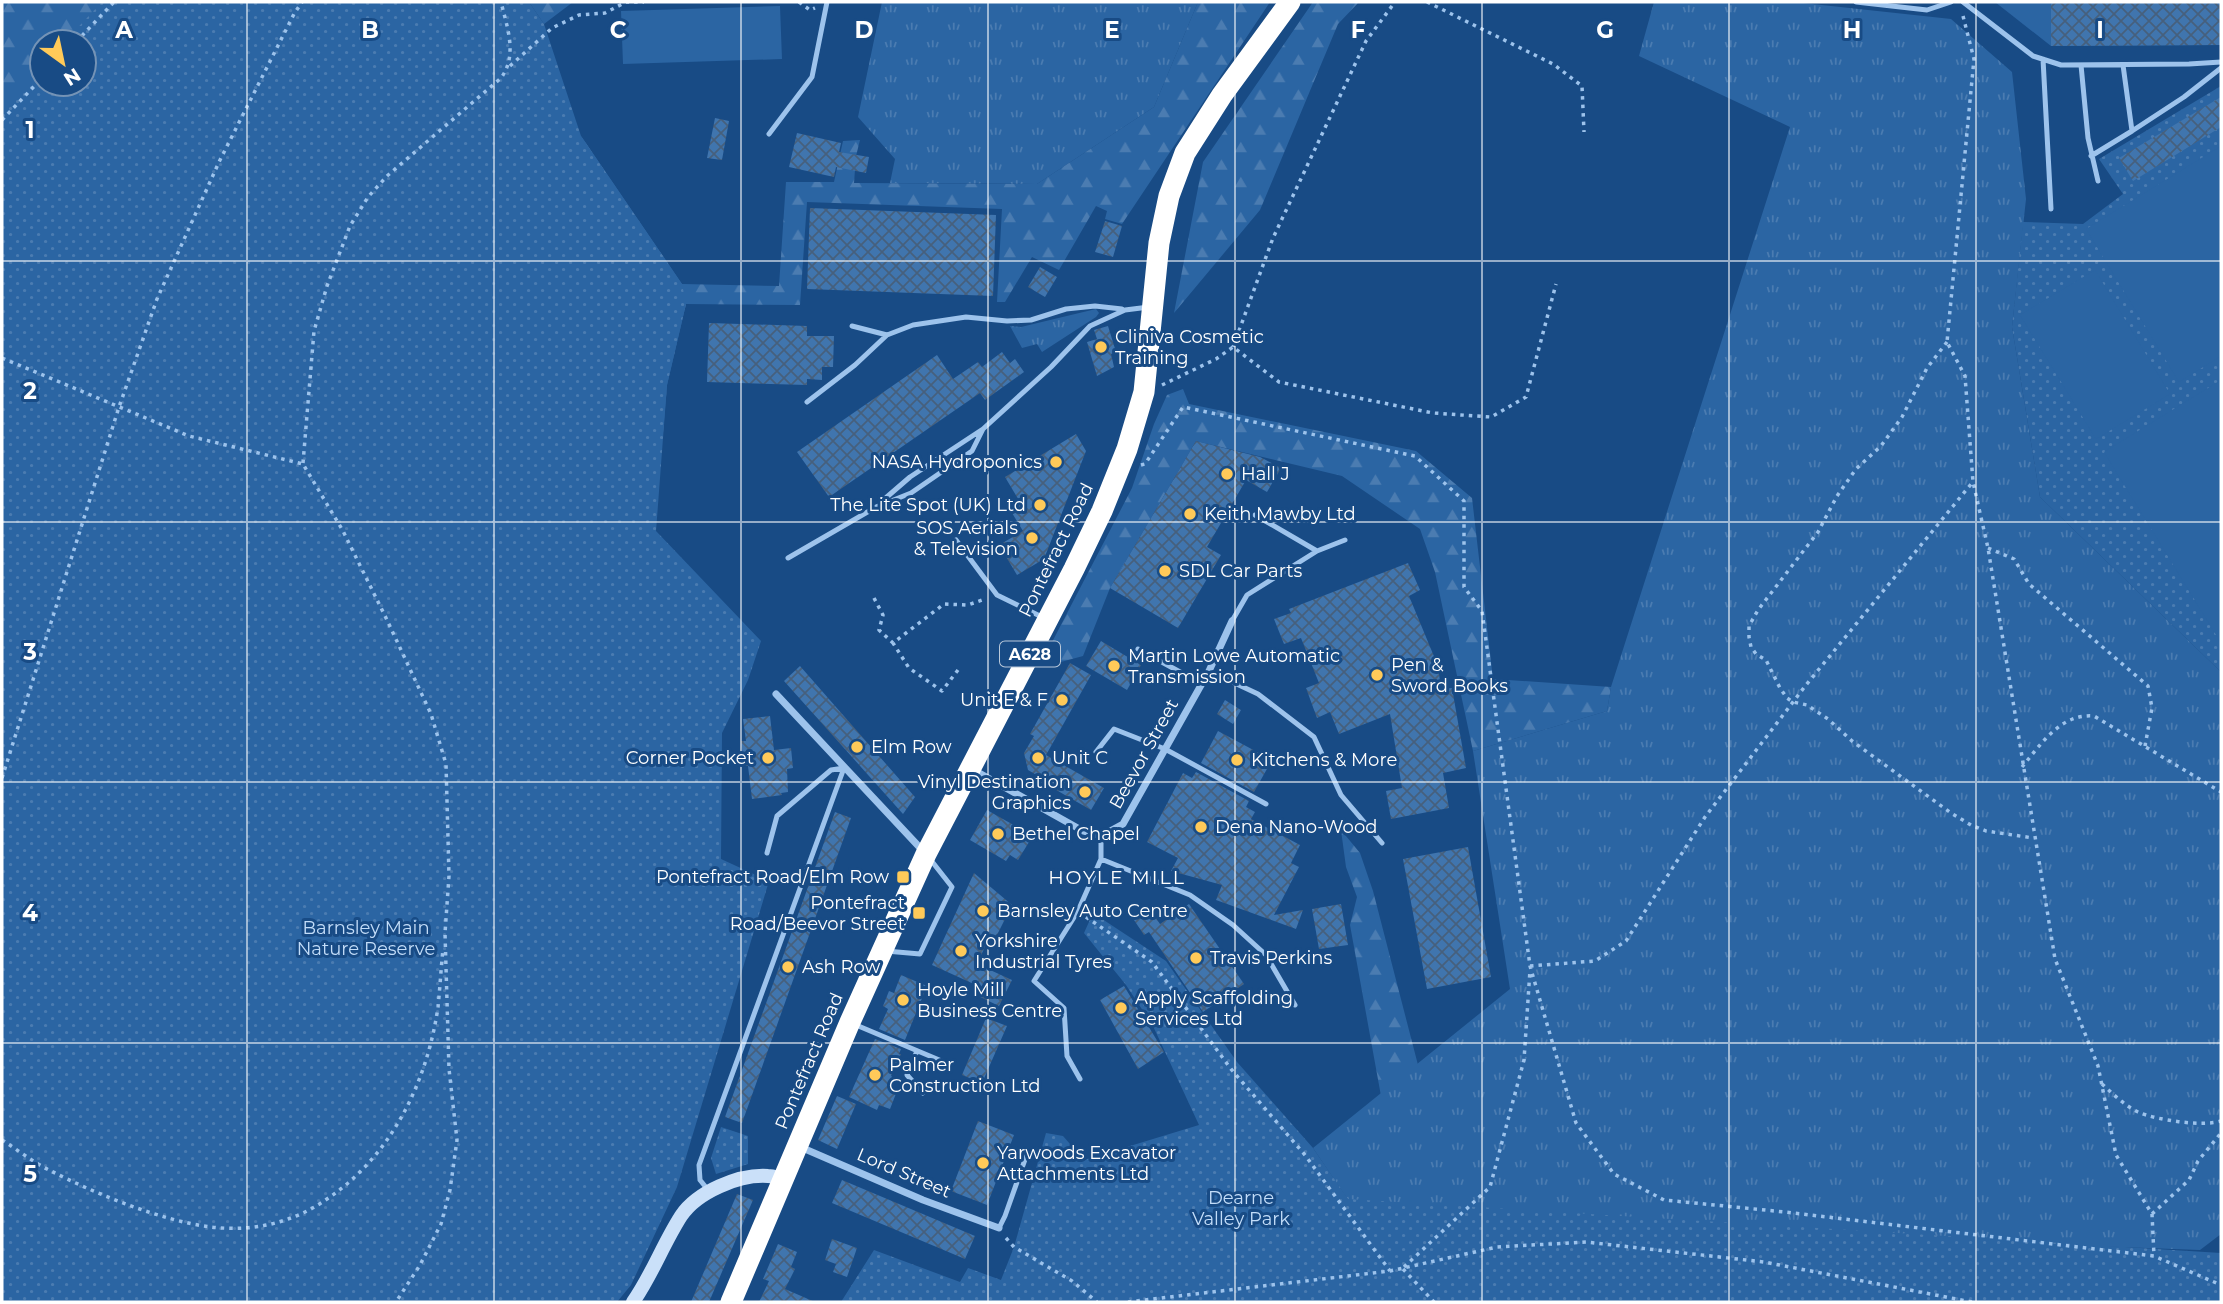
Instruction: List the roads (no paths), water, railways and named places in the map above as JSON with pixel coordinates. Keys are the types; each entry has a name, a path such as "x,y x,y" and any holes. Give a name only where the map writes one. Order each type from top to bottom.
{"highway":[{"name":"Pontefract Road","path":"731,1302 850,1022 926,854 1097,523 1127,449 1144,392 1149,362 1159,243 1169,196 1185,153 1222,94 1290,2"}],"street":[{"name":"Beevor Street","path":"1101,836 1124,824 1209,671 1232,621"},
{"path":"776,694 926,854"},
{"path":"971,769 1083,831 1101,836"},
{"name":"Lord Street","path":"798,1146 923,1200 999,1228"},
{"path":"633,1302 648,1281 682,1216 693,1202 730,1182 767,1175 784,1179"}],"lane":[{"path":"769,134 812,77 827,2"},
{"path":"1856,2 1927,10 1951,2"},
{"path":"1963,2 2033,56 2061,65 2221,62"},
{"path":"2043,59 2051,209"},
{"path":"2081,65 2091,156 2098,181"},
{"path":"2123,65 2132,131"},
{"path":"2091,156 2184,97 2221,68"},
{"path":"807,402 855,365 887,335 913,325 966,317 1007,321 1031,320 1066,309 1095,306 1125,310 1152,307"},
{"path":"876,507 909,477 983,429 1051,367 1090,326 1125,310"},
{"path":"852,326 887,335"},
{"path":"788,558 876,507 911,493 972,451 983,429"},
{"path":"1255,516 1317,551"},
{"path":"956,540 997,595 1047,620"},
{"path":"1232,621 1247,595 1317,551 1345,540"},
{"path":"1138,649 1202,684"},
{"path":"1209,671 1258,694 1314,737 1340,796 1382,843"},
{"path":"1096,752 1114,729 1165,748 1266,804"},
{"path":"710,1192 700,1180 699,1165 844,768 831,770 777,816 767,853"},
{"path":"1080,1079 1067,1056 1064,1008 1034,981 1078,911 1101,859 1101,836"},
{"path":"882,951 920,954 952,887 926,854"},
{"path":"1101,859 1190,895 1233,925 1266,955 1295,1005"},
{"path":"850,1022 944,1062"},
{"path":"917,1051 907,1075 923,1093"},
{"path":"999,1228 1028,1151"}],"place":[{"name":"Cliniva Cosmetic Training","path":"1101,347"},
{"name":"NASA Hydroponics","path":"1056,462"},
{"name":"Hall J","path":"1227,474"},
{"name":"The Lite Spot (UK) Ltd","path":"1040,505"},
{"name":"Keith Mawby Ltd","path":"1190,514"},
{"name":"SOS Aerials & Television","path":"1032,538"},
{"name":"SDL Car Parts","path":"1165,571"},
{"name":"Martin Lowe Automatic Transmission","path":"1114,666"},
{"name":"Pen & Sword Books","path":"1377,675"},
{"name":"Unit E & F","path":"1062,700"},
{"name":"Elm Row","path":"857,747"},
{"name":"Corner Pocket","path":"768,758"},
{"name":"Unit C","path":"1038,758"},
{"name":"Kitchens & More","path":"1237,760"},
{"name":"Vinyl Destination Graphics","path":"1085,792"},
{"name":"Dena Nano-Wood","path":"1201,827"},
{"name":"Bethel Chapel","path":"998,834"},
{"name":"Pontefract Road/Elm Row","path":"903,877"},
{"name":"Barnsley Auto Centre","path":"983,911"},
{"name":"Pontefract Road/Beevor Street","path":"919,913"},
{"name":"Yorkshire Industrial Tyres","path":"961,951"},
{"name":"Travis Perkins","path":"1196,958"},
{"name":"Ash Row","path":"788,967"},
{"name":"Hoyle Mill Business Centre","path":"903,1000"},
{"name":"Apply Scaffolding Services Ltd","path":"1121,1008"},
{"name":"Palmer Construction Ltd","path":"875,1075"},
{"name":"Yarwoods Excavator Attachments Ltd","path":"983,1163"}],"district":[{"name":"HOYLE MILL","path":"1117,877"}],"park label":[{"name":"Barnsley Main Nature Reserve","path":"366,938"},
{"name":"Dearne Valley Park","path":"1241,1208"}]}
